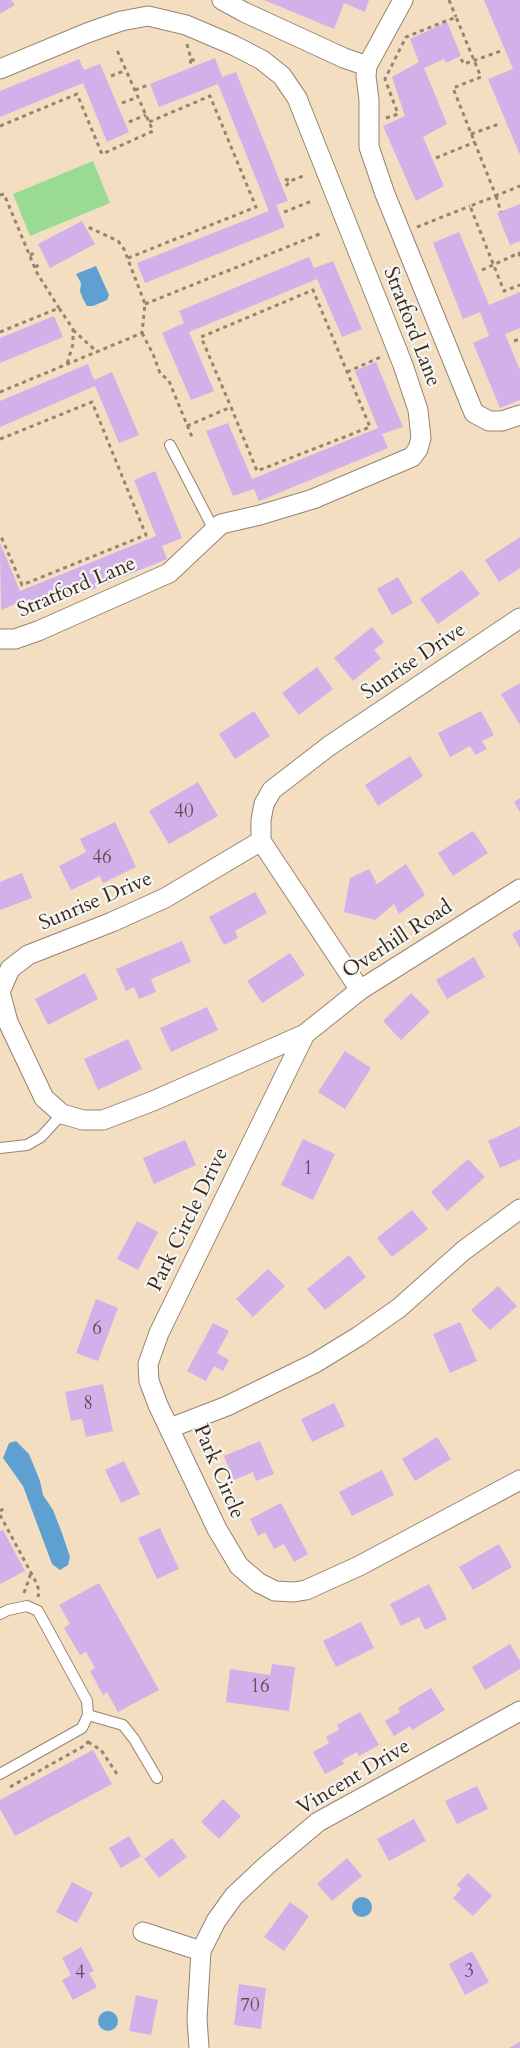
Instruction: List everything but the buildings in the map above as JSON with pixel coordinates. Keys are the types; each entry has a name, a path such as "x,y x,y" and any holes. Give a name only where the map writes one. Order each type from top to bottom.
{"street":[{"path":"222,0 344,58 367,66"},
{"path":"403,0 367,66 369,147 385,194 474,413 489,422 502,421 520,415"},
{"name":"Stratford Lane","path":"0,69 87,33 121,21 148,16 186,25 233,45 262,60 282,76 297,98 403,365 418,410 421,438 418,449 412,457 313,499 260,516 221,524 169,572 38,631 15,639 0,638"},
{"name":"Sunrise Drive","path":"305,1034 153,1101 103,1120 83,1120 62,1114 44,1098 8,1022 0,992 10,969 28,955 112,922 165,898 262,841 261,820 264,804 272,790 329,746 520,618"},
{"path":"262,841 360,990"},
{"name":"Overhill Road","path":"305,1034 360,990 520,889"},
{"name":"Park Circle Drive","path":"170,1428 161,1413 149,1381 150,1358 163,1325 305,1034"},
{"name":"Park Circle","path":"520,1209 463,1251 398,1308 352,1341 315,1363 227,1406 170,1428 217,1529 239,1566 259,1583 275,1591 294,1592 321,1584 359,1566 520,1480"},
{"name":"Vincent Drive","path":"199,2048 197,2019 201,1951 216,1921 234,1896 267,1864 318,1822 520,1711"},
{"path":"143,1932 201,1951"}],"lane":[{"path":"170,445 214,530"},
{"path":"0,1148 27,1145 41,1137 62,1114"},
{"path":"0,1614 8,1610 27,1606 38,1611 87,1701 88,1714 82,1728 0,1774"},
{"path":"88,1714 122,1725 134,1739 157,1778"}],"path":[{"path":"449,0 481,77 453,88 501,212"},
{"path":"380,123 386,118 398,114 386,79 406,37 456,17"},
{"path":"187,42 191,60 190,65"},
{"path":"0,126 78,94 102,154 154,131 117,50"},
{"path":"461,59 464,64 501,51"},
{"path":"191,60 197,62"},
{"path":"111,76 126,70"},
{"path":"135,90 148,85"},
{"path":"128,258 256,207 210,96 149,122"},
{"path":"122,103 138,97"},
{"path":"129,122 146,115"},
{"path":"471,134 499,124"},
{"path":"436,158 475,142"},
{"path":"286,186 290,181 303,176"},
{"path":"285,179 290,181"},
{"path":"414,218 417,227 520,186"},
{"path":"0,195 4,194 35,267 59,308 73,329 97,352"},
{"path":"284,212 312,201"},
{"path":"470,206 504,291 520,285"},
{"path":"88,227 118,241 124,249 145,304 142,333 160,373 169,381 192,437"},
{"path":"145,304 322,232"},
{"path":"30,255 37,252"},
{"path":"482,270 519,253 520,257"},
{"path":"35,267 41,264"},
{"path":"313,290 370,427 257,471 231,407 201,337 313,290"},
{"path":"0,332 59,308"},
{"path":"67,364 73,344 73,329"},
{"path":"0,392 142,333"},
{"path":"514,342 520,339"},
{"path":"347,372 388,354"},
{"path":"0,439 92,402 146,535 22,585 0,534"},
{"path":"188,426 231,407"},
{"path":"0,1511 5,1508"},
{"path":"0,1515 32,1574 39,1591 38,1597"},
{"path":"24,1593 32,1574"},
{"path":"10,1787 84,1746 93,1737"},
{"path":"88,1742 101,1750 117,1774"}],"green space":[{"path":"93,161 110,203 30,236 13,194"}],"water":[{"path":"96,266 109,295 107,300 93,306 87,306 80,291 81,283 76,274"},
{"path":"16,1441 29,1454 40,1481 43,1495 53,1510 62,1533 70,1557 68,1565 60,1570 52,1564 23,1486 3,1458 9,1443"},
{"path":"362,1897 369,1900 372,1907 369,1914 362,1917 355,1914 352,1907 355,1900"},
{"path":"108,2011 115,2014 118,2021 115,2028 108,2031 101,2028 98,2021 101,2014"}]}
